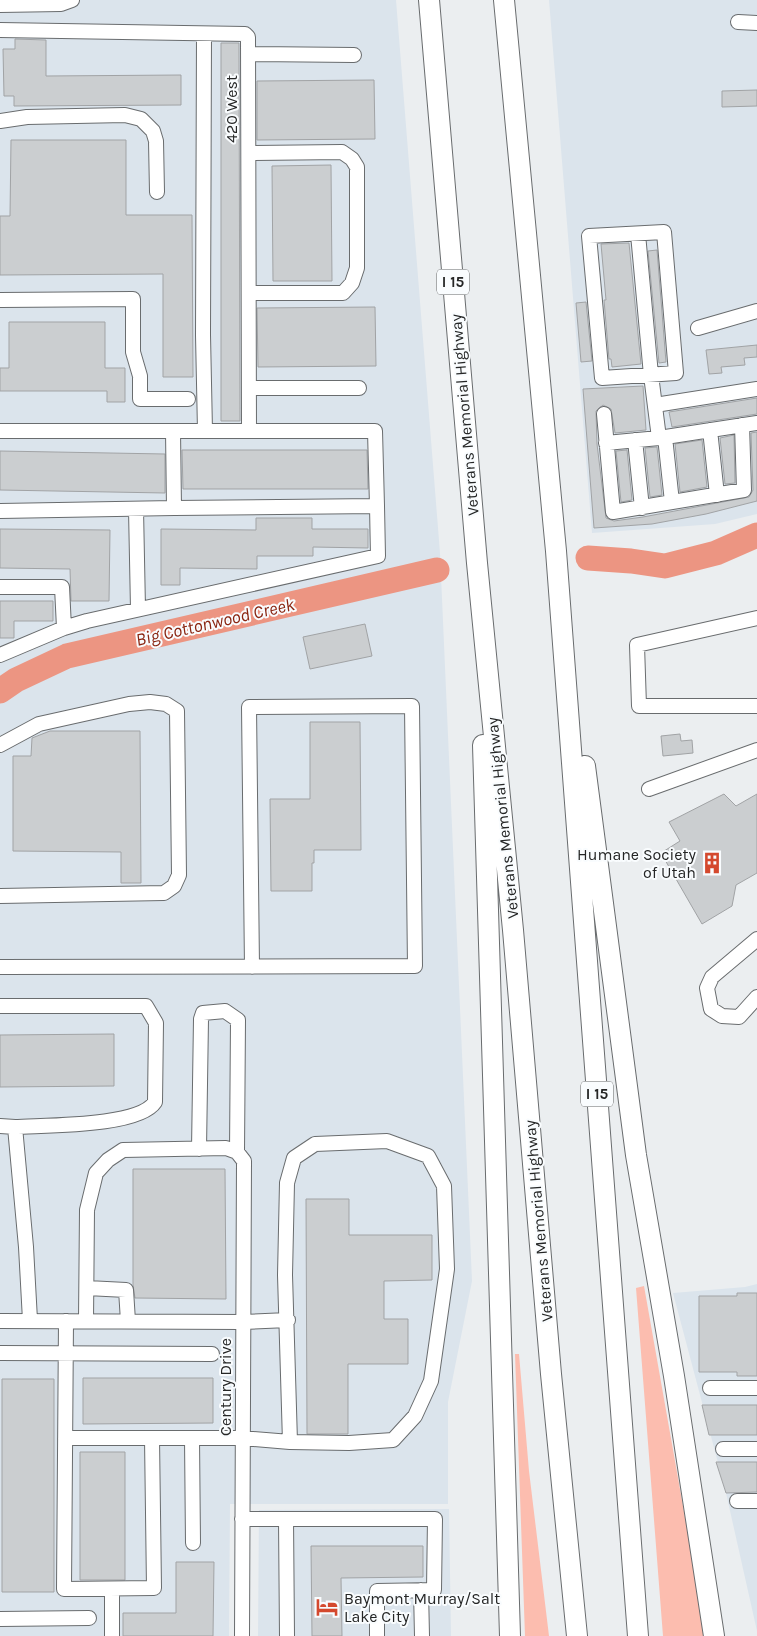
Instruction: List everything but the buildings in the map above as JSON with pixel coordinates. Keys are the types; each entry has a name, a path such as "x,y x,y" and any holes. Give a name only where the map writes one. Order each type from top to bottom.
{"highway":[{"name":"Veterans Memorial Highway","path":"429,0 477,563 512,920 551,1374 577,1636"},
{"name":"I 15","path":"504,0 556,551 638,1636"},
{"path":"556,551 636,1155 674,1376 714,1636"},
{"path":"477,563 510,1636"}],"street":[{"path":"0,5 61,4 72,0"},
{"path":"738,22 757,22"},
{"name":"420 West","path":"0,30 244,34 249,41 249,431"},
{"path":"204,34 203,335 205,431"},
{"path":"249,54 354,55"},
{"path":"0,121 27,116 125,115 141,119 153,131 156,141 157,192"},
{"path":"249,153 342,152 352,159 357,167 357,268 352,283 343,293 249,293"},
{"path":"664,232 676,373 651,375 602,378 589,236 664,232"},
{"path":"638,234 651,375 672,502"},
{"path":"0,300 133,299 133,352 140,376 140,399 188,399"},
{"path":"698,328 757,311"},
{"path":"249,388 360,388"},
{"path":"655,405 757,389"},
{"path":"604,414 613,512 744,490 742,425"},
{"path":"606,443 757,423"},
{"path":"0,431 375,430 378,556 138,609 64,628 0,655"},
{"path":"710,430 717,494"},
{"path":"173,431 174,508"},
{"path":"635,440 642,508"},
{"path":"0,511 377,506"},
{"path":"136,508 138,609"},
{"path":"0,587 62,587 64,628"},
{"path":"757,618 637,644 639,706 757,706"},
{"path":"0,745 39,724 129,704 150,702 166,704 177,712 179,875 174,886 164,893 0,896"},
{"path":"0,967 252,967 415,966 412,706 249,707 252,967"},
{"path":"649,790 757,750"},
{"path":"757,939 712,976 707,988 711,1009 722,1016 739,1016 757,997"},
{"path":"0,1006 146,1006 156,1023 155,1102 151,1108 137,1115 103,1122 0,1126"},
{"path":"199,1149 201,1019 203,1013 225,1011 238,1020 237,1152"},
{"path":"15,1126 26,1247 30,1320"},
{"path":"65,1438 242,1438 290,1442 349,1443 393,1440 415,1416 431,1381 447,1269 444,1186 428,1156 388,1141 315,1144 294,1158 287,1183 285,1275 288,1320 290,1442"},
{"path":"86,1321 87,1210 96,1173 108,1160 123,1150 226,1148 237,1152 244,1161 243,1322 288,1320"},
{"path":"86,1288 126,1290 128,1321"},
{"name":"Century Drive","path":"0,1321 243,1322 242,1636"},
{"path":"66,1321 64,1589 154,1588 152,1438"},
{"path":"0,1353 212,1354"},
{"path":"710,1388 757,1388"},
{"path":"192,1438 193,1543"},
{"path":"723,1449 757,1449"},
{"path":"737,1501 757,1501"},
{"path":"242,1519 435,1519 434,1590 377,1591 377,1636"},
{"path":"286,1519 286,1636"},
{"path":"112,1588 112,1636"},
{"path":"421,1590 422,1636"},
{"path":"0,1619 89,1618"}],"shaded area":[{"path":"0,0 396,0 440,553 472,1281 448,1402 448,1504 230,1504 229,1636 0,1636"},
{"path":"549,0 757,0 757,514 715,524 592,533"},
{"path":"757,1284 757,1631 726,1493 673,1293 745,1287"},
{"path":"644,1286 706,1636 663,1636 636,1288"},
{"path":"515,1354 519,1354 529,1471 549,1636 525,1636"},
{"path":"449,1509 451,1636 258,1636 259,1510"}],"waterway":[{"name":"Big Cottonwood Creek","path":"588,558 665,566 716,553 757,535"},
{"name":"Big Cottonwood Creek","path":"0,691 16,680 67,656 437,570"}],"place":[{"name":"Humane Society of Utah","path":"712,863"},
{"name":"Baymont Murray/Salt Lake City","path":"327,1607"}]}
